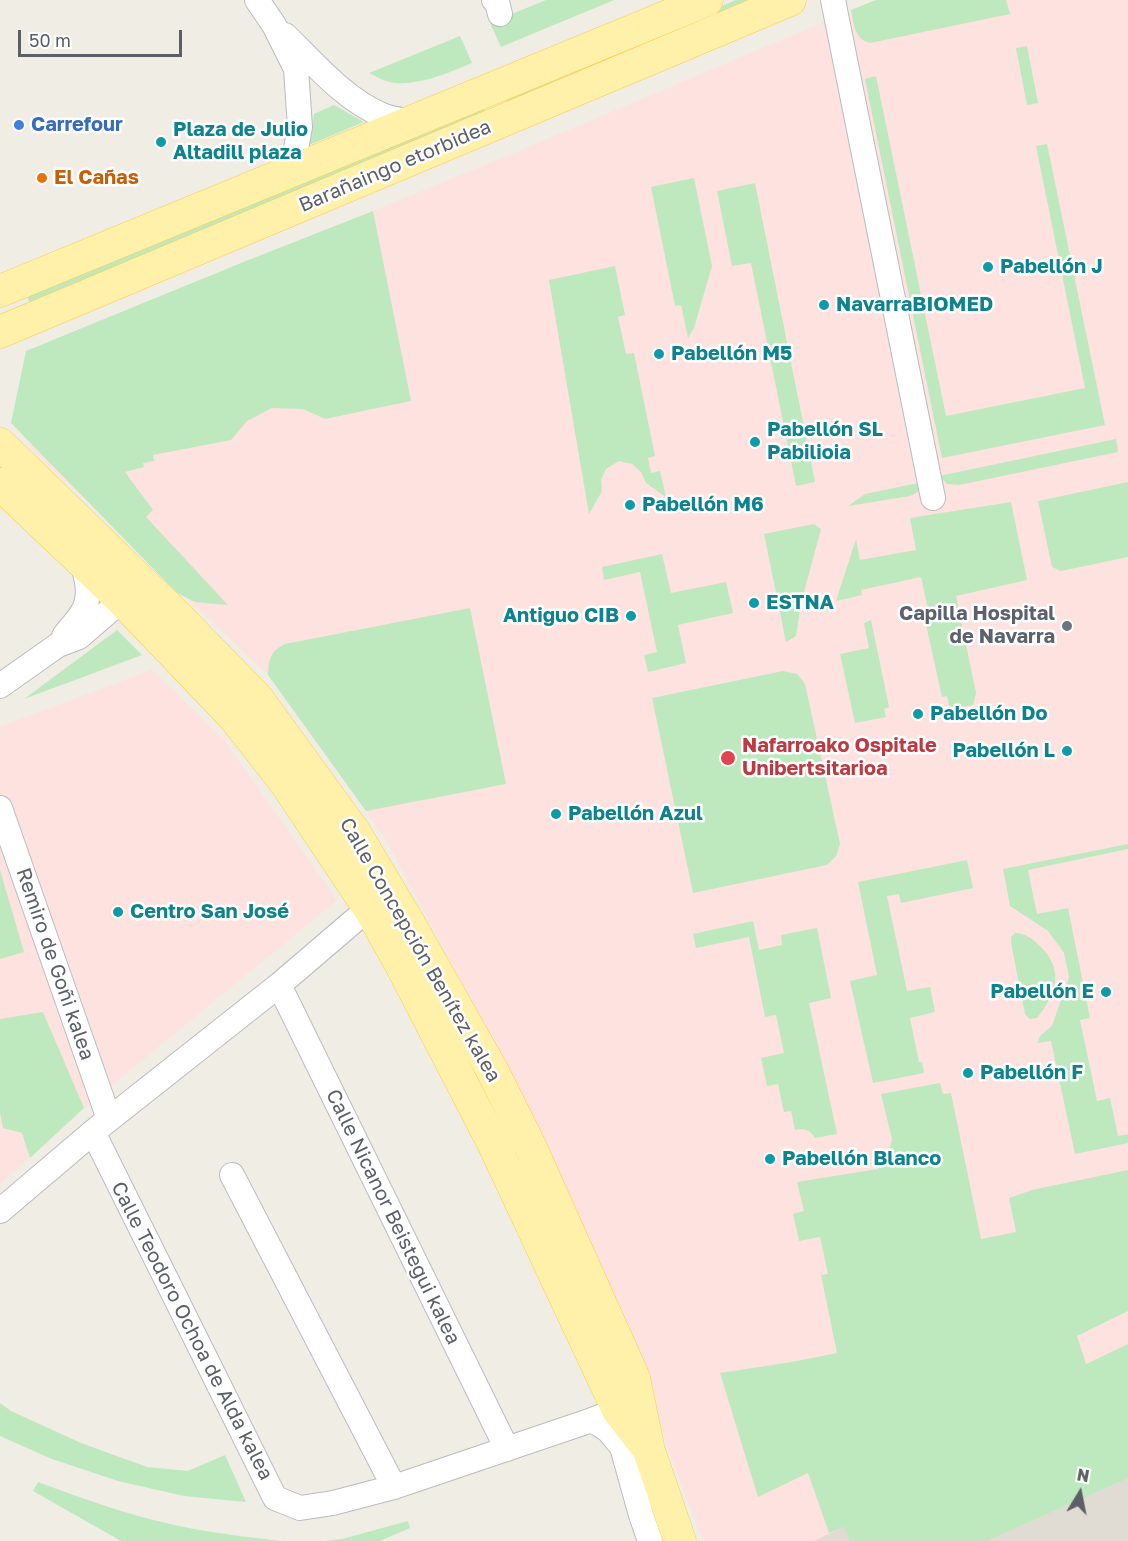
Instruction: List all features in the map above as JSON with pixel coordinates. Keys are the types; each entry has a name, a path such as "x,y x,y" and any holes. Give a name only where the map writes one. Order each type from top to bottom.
{"main road":[{"name":"Barañaingo etorbidea","path":"0,291 707,0"},
{"name":"Barañaingo etorbidea","path":"0,332 790,0"},
{"name":"Calle Concepción Benítez kalea","path":"0,444 176,615 257,698 355,833 492,1070 535,1156 634,1378 649,1451 680,1541"},
{"name":"Calle Concepción Benítez kalea","path":"0,484 122,600 234,717 285,782 369,908 494,1145 605,1415 649,1451"}],"street":[{"path":"257,0 274,25 296,69 300,127 292,170"},
{"path":"833,0 933,498"},
{"path":"274,25 356,102 383,116 414,122"},
{"path":"58,645 84,611 88,596 87,579 82,562"},
{"path":"0,686 58,645 79,636 122,600"},
{"name":"Remiro de Goñi kalea","path":"0,808 101,1126"},
{"path":"0,1211 101,1126 279,985 369,908 375,901 376,887 366,852"},
{"path":"369,908 381,906 389,908 405,929 413,930"},
{"name":"Calle Nicanor Beistegui kalea","path":"279,985 507,1449"},
{"name":"Calle Teodoro Ochoa de Alda kalea","path":"101,1126 275,1498 300,1508 333,1503 394,1486 605,1415"},
{"path":"232,1175 394,1486"},
{"name":"Calle Concepción Benítez kalea","path":"605,1415 608,1430 622,1447 650,1541"}],"shaded area":[{"name":"Nafarroako Ospitale Unibertsitarioa","path":"876,0 1128,0 1128,1399 813,1541 704,1541 646,1387 619,1304 474,1005 385,838 268,675 33,450 26,437 99,324 512,154"},
{"path":"152,670 222,737 337,900 84,1108 0,1184 0,727"},
{"path":"1128,1399 1128,1541 813,1541 829,1533"}],"green space":[{"path":"546,0 614,0 501,47 490,23"},
{"path":"736,0 762,0 509,106 505,97"},
{"path":"876,0 1006,0 1010,14 870,43 858,34 851,10"},
{"path":"460,36 472,63 454,71 434,78 405,83 388,82 369,73"},
{"path":"1027,46 1038,103 1027,105 1016,48"},
{"path":"876,76 946,416 1085,388 1036,146 1047,144 1105,425 942,458 865,79"},
{"path":"334,105 364,122 309,145 314,114"},
{"path":"482,106 486,114 30,304 26,294"},
{"path":"694,178 712,266 694,328 688,338 681,305 675,306 651,187"},
{"path":"755,183 815,482 796,486 751,263 732,266 717,191"},
{"path":"373,211 411,401 325,419 303,409 272,408 247,421 231,440 153,455 154,461 143,463 144,467 125,472 153,510 146,517 228,605 195,602 177,593 11,423 26,351"},
{"path":"615,266 625,315 618,317 626,354 634,353 655,456 648,458 651,473 660,471 666,497 646,483 641,472 632,464 619,461 606,469 601,480 602,491 589,514 549,280"},
{"path":"1116,439 1118,452 959,485 947,484 939,476"},
{"path":"1128,482 1128,557 1061,571 1052,567 1038,501"},
{"path":"918,483 918,492 910,496 848,506 865,494"},
{"path":"1011,502 1027,580 956,596 976,693 973,705 950,710 947,696 942,697 923,611 928,609 921,577 861,590 862,595 836,601 856,539 860,560 916,550 910,518"},
{"path":"814,524 821,529 801,603 796,636 786,642 764,534"},
{"path":"662,554 671,593 726,582 733,613 678,625 686,663 648,672 644,655 657,652 640,572 604,580 602,567"},
{"path":"470,608 506,784 366,811 268,675 271,656 285,644"},
{"path":"871,620 889,707 884,709 886,717 855,723 840,654 869,648 864,623"},
{"path":"117,630 142,655 24,699"},
{"path":"783,671 797,674 805,684 840,844 836,856 827,865 693,893 652,698"},
{"path":"1128,844 1128,849 1028,870 1037,914 1068,908 1090,1018 1080,1020 1097,1101 1110,1098 1118,1136 1128,1134 1128,1143 1075,1154 1051,1041 1037,1043 1041,1035 1052,1026 1069,977 1064,953 1048,931 1010,906 1003,869"},
{"path":"967,860 973,888 901,903 899,894 887,896 907,991 930,987 935,1012 910,1018 919,1062 922,1062 924,1073 873,1083 850,981 877,975 858,882"},
{"path":"0,870 24,952 0,959"},
{"path":"753,921 759,950 782,945 781,935 817,928 831,998 809,1003 837,1134 815,1138 807,1130 795,1130 791,1111 784,1112 778,1084 767,1086 761,1058 784,1053 776,1015 765,1017 749,937 696,948 693,934"},
{"path":"1015,933 1025,935 1035,941 1053,964 1055,982 1053,991 1037,1018 1030,1019 1025,1014 1011,943 1011,937"},
{"path":"43,1012 84,1108 30,1158 22,1133 3,1128 0,1112 0,1019"},
{"path":"940,1083 943,1094 951,1093 981,1239 1016,1232 1009,1198 1032,1190 1128,1170 1128,1311 1077,1336 1086,1364 1128,1344 1128,1478 986,1541 850,1541 844,1527 829,1533 808,1473 758,1497 720,1373 837,1353 821,1275 828,1274 820,1237 799,1241 793,1214 804,1211 797,1182 878,1169 887,1158 892,1139 881,1094"},
{"path":"0,1403 11,1411 81,1443 147,1467 188,1471 225,1455 246,1502 184,1496 118,1481 52,1459 0,1436"},
{"path":"38,1482 153,1520 201,1530 282,1541 121,1541 33,1491"},
{"path":"408,1521 410,1528 380,1541 322,1541 342,1539"}],"place":[{"name":"Carrefour","path":"19,125"},
{"name":"Plaza de Julio Altadill plaza","path":"161,142"},
{"name":"El Cañas","path":"42,178"},
{"name":"Pabellón J","path":"988,267"},
{"name":"NavarraBIOMED","path":"824,305"},
{"name":"Pabellón M5","path":"659,354"},
{"name":"Pabellón SL Pabilioia","path":"755,442"},
{"name":"Pabellón M6","path":"630,505"},
{"name":"ESTNA","path":"754,603"},
{"name":"Antiguo CIB","path":"631,616"},
{"name":"Capilla Hospital de Navarra","path":"1067,626"},
{"name":"Pabellón Do","path":"918,714"},
{"name":"Pabellón L","path":"1067,751"},
{"name":"Nafarroako Ospitale Unibertsitarioa","path":"728,758"},
{"name":"Pabellón Azul","path":"556,814"},
{"name":"Centro San José","path":"118,912"},
{"name":"Pabellón E","path":"1106,992"},
{"name":"Pabellón F","path":"968,1073"},
{"name":"Pabellón Blanco","path":"770,1159"}]}
